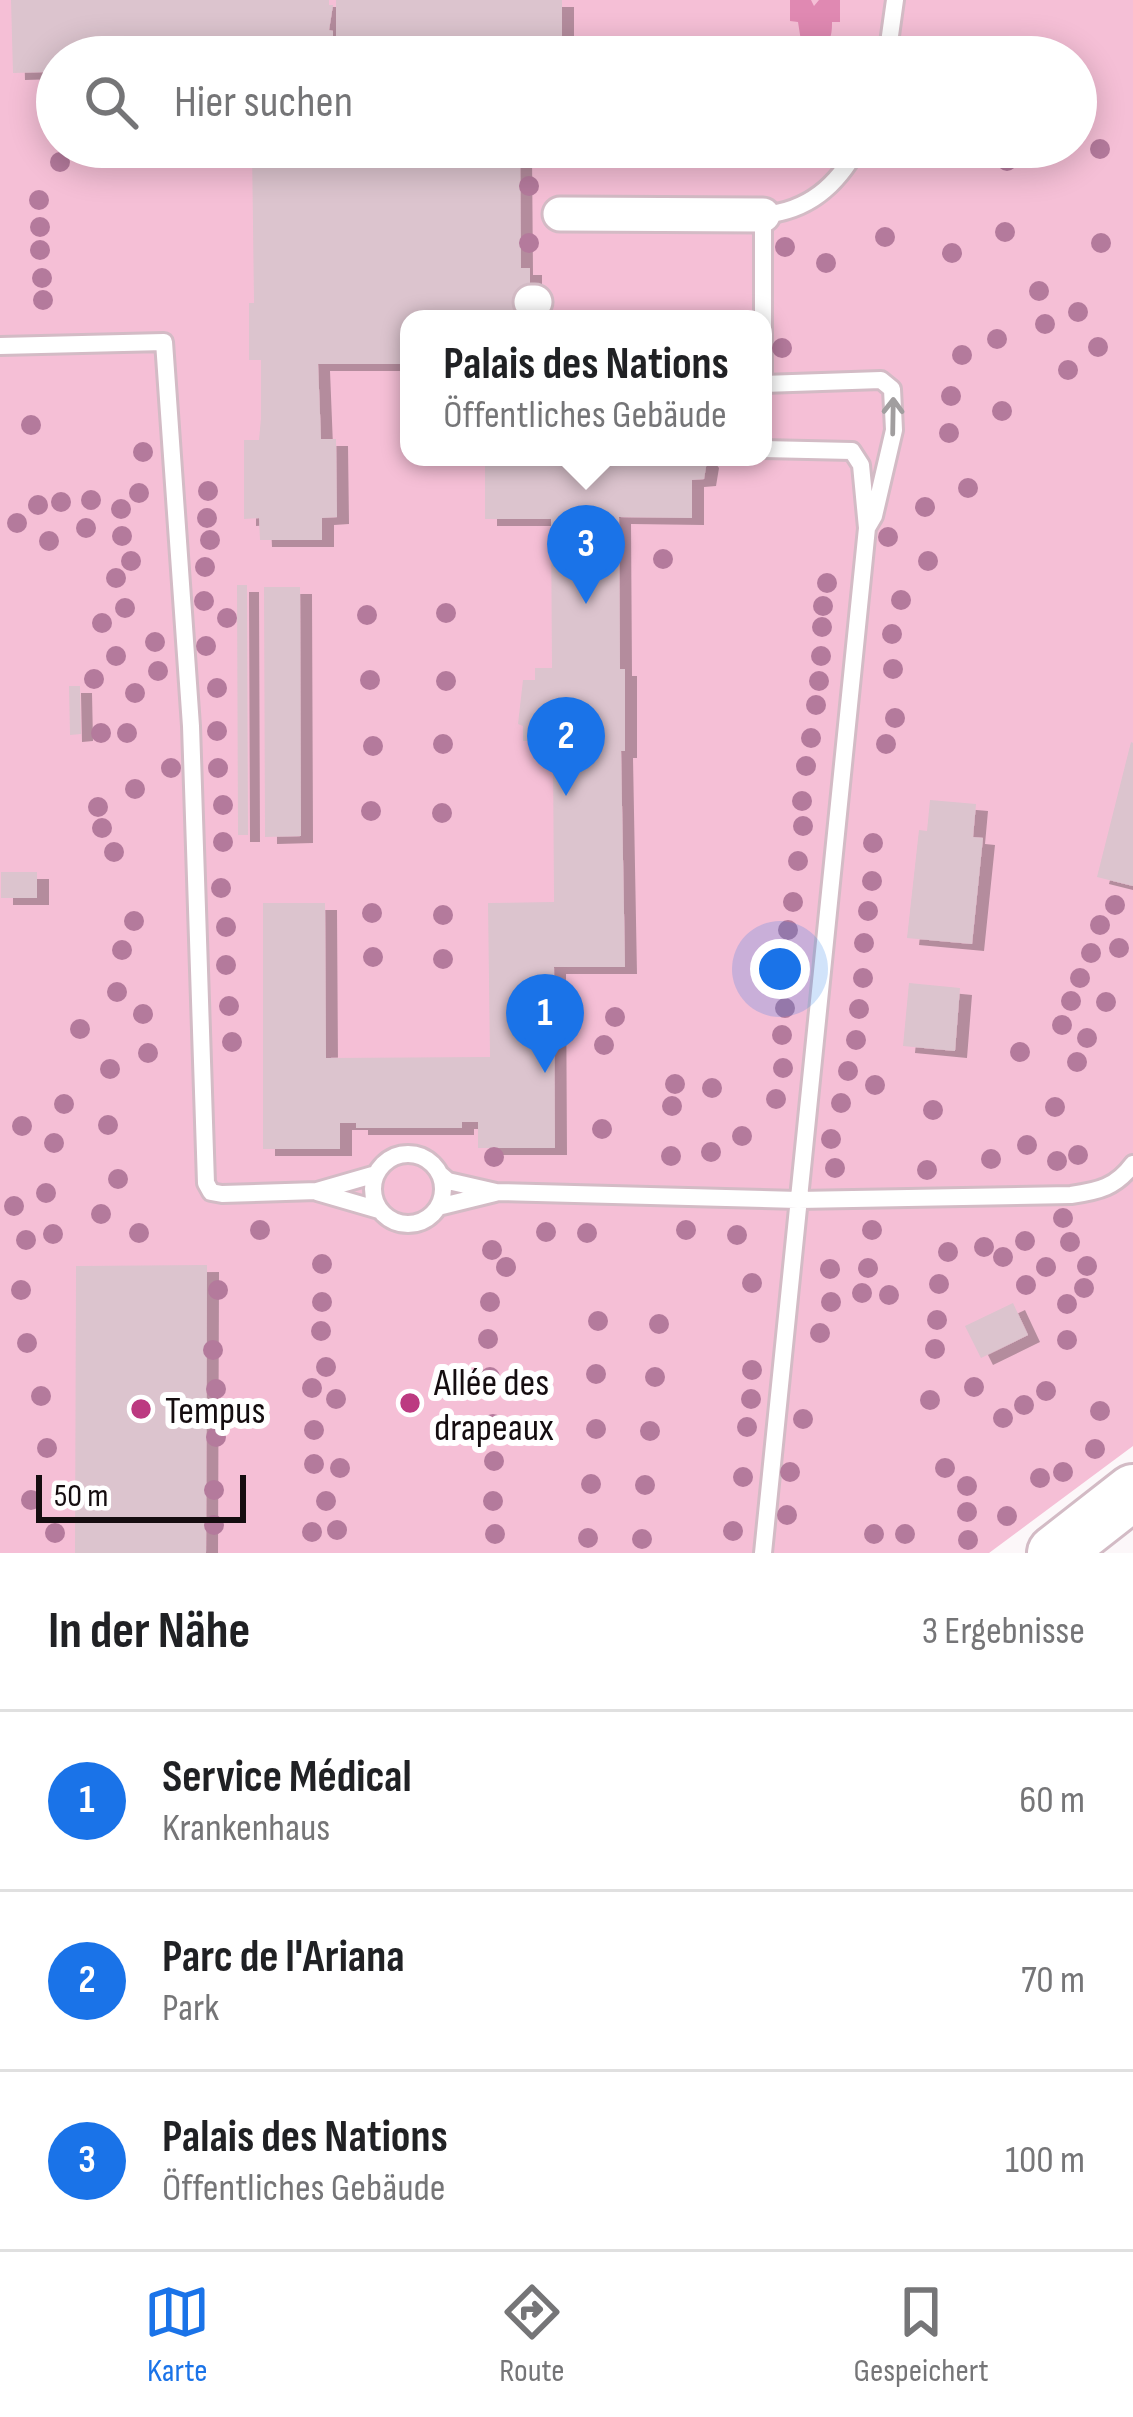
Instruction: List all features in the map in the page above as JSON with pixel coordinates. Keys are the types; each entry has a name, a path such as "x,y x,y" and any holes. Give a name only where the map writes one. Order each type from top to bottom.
{"main road":[{"path":"1054,1553 1133,1492"}],"street":[{"path":"560,214 763,215"}],"lane":[{"path":"890,36 895,0"},
{"path":"763,310 763,215 798,208 828,190 843,168"},
{"path":"0,346 164,342 191,726 203,1173 211,1192 316,1191 376,1174 390,1159 410,1154 428,1160 448,1181 496,1192 798,1200 1071,1195 1105,1189 1119,1182 1133,1164"},
{"path":"772,384 881,380 892,389 893,430 874,516 867,528"},
{"path":"763,1553 867,528 861,465 852,451 772,449"},
{"path":"376,1174 373,1192 379,1210"},
{"path":"316,1191 379,1210 404,1225 424,1221 438,1207 443,1191 440,1175"},
{"path":"438,1207 496,1192"}],"shaded area":[{"path":"0,0 1133,0 1133,1446 989,1553 0,1553"},
{"path":"790,0 811,0 814,6 819,0 840,0 840,22 832,22 831,36 800,36 798,22 790,21"}],"building":[{"path":"11,0 329,0 333,5 329,30 333,36 36,36 36,72 13,73"},
{"path":"336,0 562,0 562,36 336,36"},
{"path":"252,168 520,168 521,268 530,268 530,310 400,310 400,364 318,364 321,439 336,439 337,517 322,518 322,540 260,540 259,518 244,519 244,440 259,440 261,418 261,360 249,360 249,303 254,303"},
{"path":"485,466 706,466 704,479 692,480 692,518 619,517 620,669 625,669 625,751 621,751 625,967 554,967 555,1148 478,1148 478,1122 462,1122 462,1128 356,1128 356,1123 340,1123 340,1149 263,1149 263,903 325,903 326,1058 490,1057 488,903 554,902 553,754 536,754 536,741 523,741 523,726 518,724 523,680 535,680 535,668 552,668 551,519 485,519"},
{"path":"237,585 247,585 248,835 238,835"},
{"path":"264,587 300,587 301,836 265,837"},
{"path":"69,686 80,686 81,734 70,735"},
{"path":"1133,743 1133,886 1097,877"},
{"path":"930,800 976,804 973,837 983,838 972,944 907,938 919,830 927,831"},
{"path":"1,872 37,872 37,898 1,898"},
{"path":"909,983 960,988 955,1051 903,1046"},
{"name":"Tempus","path":"207,1265 206,1553 75,1553 76,1266"},
{"path":"1013,1303 1028,1335 981,1358 965,1326"}],"place":[{"name":"Palais des Nations","path":"586,604"},
{"name":"Parc de l'Ariana","path":"566,796"},
{"name":"Service Médical","path":"545,1073"},
{"name":"Allée des drapeaux","path":"410,1403"},
{"name":"Tempus","path":"141,1409"}]}
